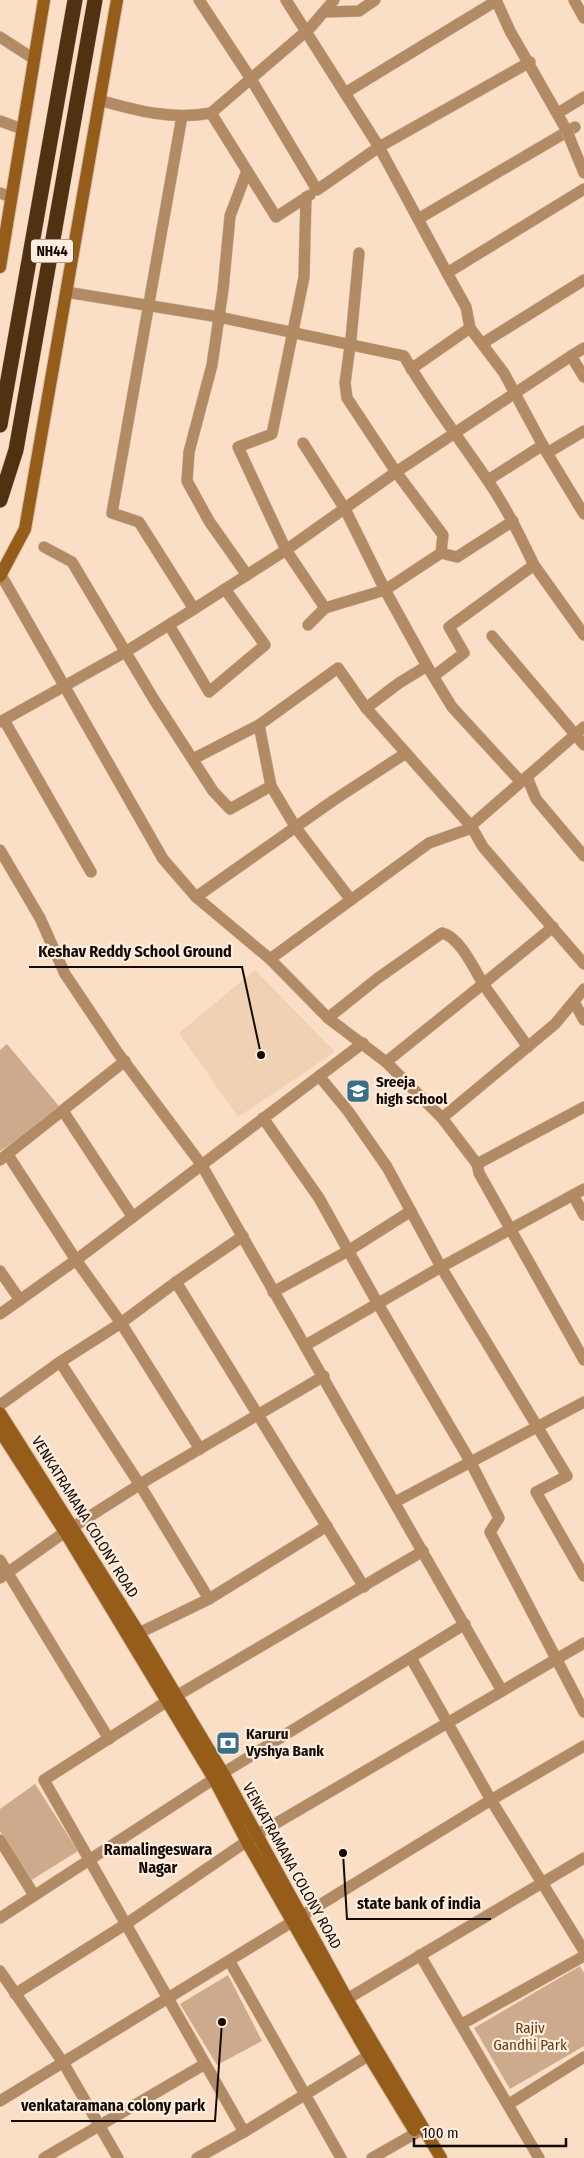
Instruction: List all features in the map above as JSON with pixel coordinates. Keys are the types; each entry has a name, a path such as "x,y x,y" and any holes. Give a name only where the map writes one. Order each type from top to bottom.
{"highway":[{"name":"NH44","path":"0,425 75,0"},
{"name":"NH44","path":"0,500 16,450 95,0"}],"main road":[{"path":"0,267 6,195 22,129 44,0"},
{"path":"0,576 25,529 117,0"},
{"name":"VENKATRAMANA COLONY ROAD","path":"0,1413 68,1530 139,1633 172,1700 218,1776 297,1918 347,1999 373,2053 441,2158"},
{"path":"0,1431 68,1530 172,1700"},
{"path":"297,1918 431,2158"}],"street":[{"path":"200,0 251,79 317,190"},
{"path":"286,0 379,147 466,307 470,328 504,373 545,449 584,514"},
{"path":"99,100 146,114 182,116 211,113 306,31 334,0"},
{"path":"324,12 359,11 375,0"},
{"path":"574,0 584,18"},
{"path":"345,93 496,1 510,31 570,132 584,173"},
{"path":"0,36 34,58"},
{"path":"211,113 276,217 379,147 530,62"},
{"path":"59,91 79,94"},
{"path":"558,113 584,97"},
{"path":"182,116 112,513 139,522 194,609"},
{"path":"0,121 22,129"},
{"path":"418,219 570,132"},
{"path":"247,171 230,216 212,365 189,452 187,481 209,520 247,574"},
{"path":"447,273 584,189"},
{"path":"306,197 304,277 272,434 238,447 286,550 325,608"},
{"path":"358,253 345,383 347,398 396,472 443,535 441,553"},
{"path":"483,343 584,280"},
{"path":"66,292 219,317 404,356 453,434 488,480 513,521 534,565 584,635"},
{"path":"411,369 470,328"},
{"path":"91,872 2,721 127,651 194,609 286,550 514,392 584,348"},
{"path":"571,356 584,377"},
{"path":"488,480 545,449 584,432"},
{"path":"303,443 345,508 384,590 452,707 524,780 536,799 584,856"},
{"path":"308,625 325,608 384,590 441,553 457,557 513,521"},
{"path":"44,547 72,562 127,651 153,698 214,791 230,809 271,786"},
{"path":"366,708 399,683 431,671 464,652 448,627 534,565"},
{"path":"0,576 163,859 196,897 270,959 328,1018 386,1062 442,1118 477,1164 479,1173 512,1228 584,1360"},
{"path":"169,625 209,692 265,645 225,589"},
{"path":"492,636 580,731 584,745"},
{"path":"193,759 259,725 338,668 366,708 471,826 483,847 584,964"},
{"path":"259,725 271,786 296,828 351,900"},
{"path":"270,959 429,843 466,830 580,731"},
{"path":"196,897 406,753"},
{"path":"0,850 40,918 65,974 125,1061 201,1164 273,1292 324,1376 502,1691"},
{"path":"386,1062 552,927"},
{"path":"328,1018 394,966 442,933 448,934 456,941 483,984 528,1047"},
{"path":"442,1118 555,1024 584,989"},
{"path":"574,1002 584,1020"},
{"path":"0,1314 76,1260 201,1164 363,1044"},
{"path":"125,1061 4,1158 122,1323 200,1449"},
{"path":"319,1076 348,1111 387,1167 441,1267 567,1476 536,1492 584,1576"},
{"path":"477,1164 584,1107"},
{"path":"64,1111 132,1216"},
{"path":"263,1118 319,1198 470,1462 499,1518 490,1532 584,1712"},
{"path":"306,1345 441,1267 584,1189"},
{"path":"573,1195 584,1215"},
{"path":"273,1292 348,1251 411,1211"},
{"path":"0,1405 60,1362 122,1323 176,1282 243,1236"},
{"path":"0,1271 20,1300"},
{"path":"176,1282 364,1587"},
{"path":"60,1362 140,1485 209,1599"},
{"path":"4,1575 68,1530 140,1485 324,1376"},
{"path":"395,1502 584,1402"},
{"path":"139,1633 209,1599 327,1526"},
{"path":"244,2132 44,1780 172,1700 423,1551"},
{"path":"0,1560 4,1575 109,1739"},
{"path":"0,1918 89,1858 218,1776 465,1624"},
{"path":"15,1994 126,1924 251,1838 584,1644"},
{"path":"411,1658 491,1800 584,1951"},
{"path":"0,2101 64,2064 230,1962 297,1918 491,1800 584,1746"},
{"path":"0,1840 34,1895"},
{"path":"347,1999 584,1858"},
{"path":"420,1955 539,2158"},
{"path":"462,2024 584,1956"},
{"path":"230,1962 341,2158"},
{"path":"0,1971 64,2064 118,2158"},
{"path":"197,2158 244,2132 373,2053"},
{"path":"509,2104 584,2057"},
{"path":"44,2158 205,2064"},
{"path":"372,2158 416,2133"}],"shaded area":[{"path":"255,970 335,1052 238,1117 179,1033"}],"green space":[{"path":"7,1044 63,1111 0,1151 0,1050"},
{"path":"35,1784 78,1851 30,1881 0,1831 0,1809"},
{"name":"Rajiv Gandhi Park","path":"580,1966 584,1973 584,2046 510,2089 474,2028"},
{"path":"228,1975 262,2041 217,2065 180,2004"}],"place":[{"name":"Keshav Reddy School Ground","path":"261,1055"},
{"name":"Sreeja high school","path":"358,1091"},
{"name":"Karuru Vyshya Bank","path":"228,1743"},
{"name":"state bank of india","path":"343,1853"},
{"name":"venkataramana colony park","path":"222,2022"}],"district":[{"name":"Ramalingeswara Nagar","path":"158,1858"}]}
